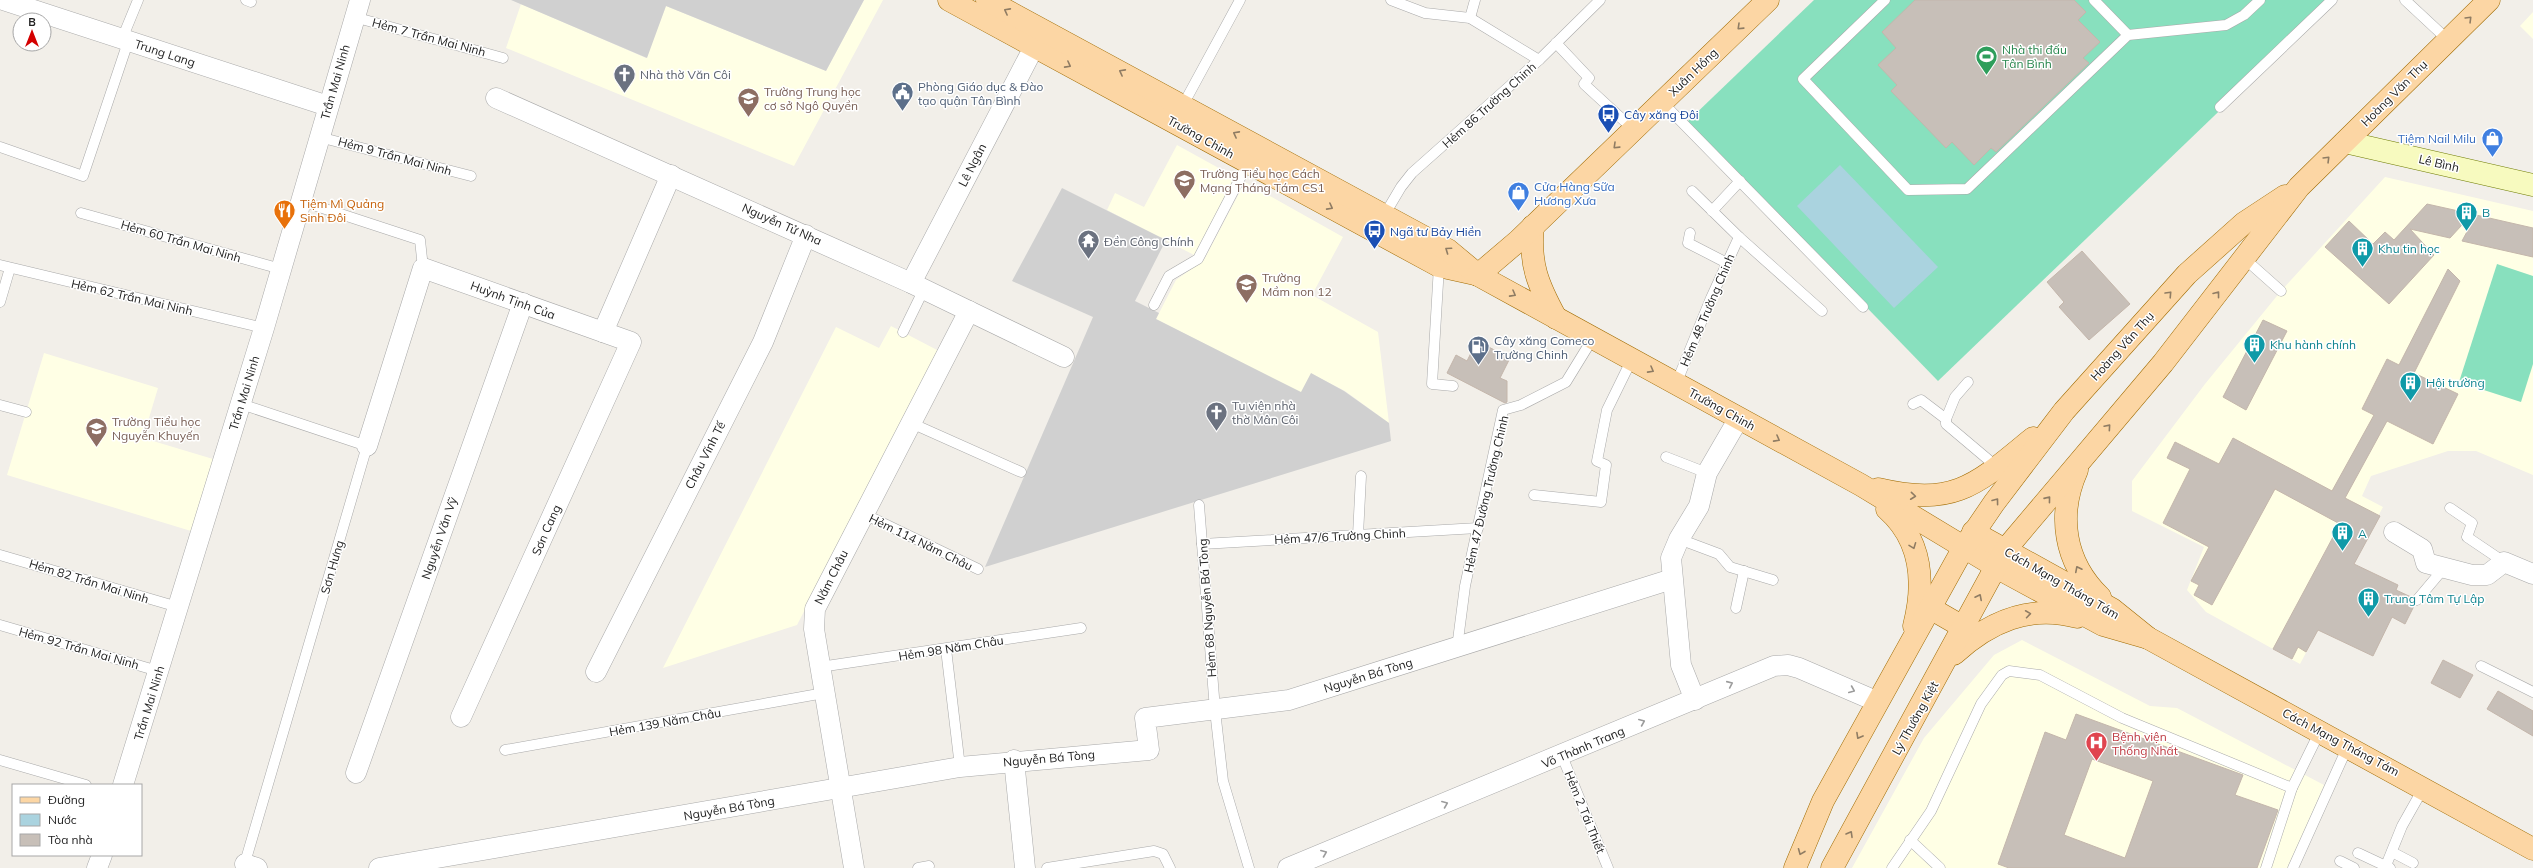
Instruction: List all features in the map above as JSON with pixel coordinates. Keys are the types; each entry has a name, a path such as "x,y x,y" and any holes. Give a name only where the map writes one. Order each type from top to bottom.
{"main road":[{"name":"Trường Chinh","path":"949,0 982,5 1183,105 1253,154 1439,266 1478,275"},
{"name":"Xuân Hồng","path":"1478,275 1533,226 1768,0"},
{"name":"Hoàng Văn Thụ","path":"2000,558 2082,457 2163,363 2245,259 2299,187 2489,0"},
{"name":"Trường Chinh","path":"982,5 1034,47 1253,154 1384,214 1448,250 1478,275 1861,485 1968,540"},
{"name":"Hoàng Văn Thụ","path":"1968,540 2064,412 2187,274 2244,223 2299,187"},
{"path":"1533,226 1531,244 1534,272 1541,291 1556,318"},
{"path":"1861,485 1905,495 1924,497 1945,495 1962,489 1997,467 2064,412"},
{"path":"2082,457 2070,488 2066,506 2064,524 2067,543 2081,575 2108,617"},
{"path":"1861,485 1905,527 1917,556 1920,570 1918,602 1914,624 1905,652"},
{"path":"1795,868 1823,800 1968,540"},
{"name":"Cách Mạng Tháng Tám","path":"1968,540 2424,787 2533,849"},
{"name":"Lý Thường Kiệt","path":"1832,868 1947,660 2000,558"},
{"path":"1930,608 1963,627"},
{"path":"1947,660 1986,628 2022,614 2055,613 2108,617"}],"street":[{"name":"Trung Lang","path":"3,0 328,106"},
{"name":"Trần Mai Ninh","path":"123,784 264,328 357,8"},
{"name":"Lê Ngân","path":"917,286 1034,47"},
{"name":"Nguyễn Tử Nha","path":"496,98 806,235 917,286 1064,358"},
{"name":"Lê Bình","path":"2345,142 2533,185"},
{"path":"603,332 671,175"},
{"name":"Châu Vĩnh Tế","path":"596,672 763,342 806,235"},
{"name":"Huỳnh Tịnh Của","path":"423,268 631,342"},
{"name":"Sơn Hưng","path":"367,446 423,268"},
{"name":"Nguyễn Văn Vỹ","path":"356,773 523,303"},
{"name":"Năm Châu","path":"854,868 824,693 813,619 814,609 969,311"},
{"name":"Sơn Cang","path":"461,717 631,342"},
{"path":"1695,700 1681,665 1671,558 1679,539 1699,506 1707,473 1739,418"},
{"path":"2394,532 2422,549 2426,563 2472,575 2487,575 2504,562 2533,574"},
{"name":"Nguyễn Bá Tòng","path":"379,868 960,767 1014,760 1149,750 1145,718 1289,700 1672,579"},
{"name":"Võ Thành Trang","path":"1288,868 1562,756 1695,700 1761,670 1788,665 1878,702"},
{"path":"1014,760 1025,868"},
{"path":"98,868 102,856"}],"lane":[{"path":"0,147 83,176 138,0"},
{"path":"1183,105 1240,0"},
{"path":"1391,0 1425,13 1470,18 1538,60"},
{"path":"1470,18 1475,0"},
{"name":"Hẻm 86 Trường Chinh","path":"1384,214 1412,173 1538,60 1600,0"},
{"path":"1885,0 1803,79 1908,190 1967,189 2128,35 2226,25 2244,16 2260,0"},
{"path":"2094,0 2128,35"},
{"path":"2220,106 2332,0"},
{"path":"2405,0 2448,40"},
{"name":"Hẻm 7 Trần Mai Ninh","path":"357,8 503,58"},
{"path":"1556,43 1589,78 1584,84 1633,129"},
{"path":"1662,102 1863,307"},
{"name":"Hẻm 9 Trần Mai Ninh","path":"319,137 471,176"},
{"path":"1154,305 1169,276 1198,258 1253,154"},
{"path":"1712,211 1740,181"},
{"name":"Hẻm 48 Trường Chinh","path":"1692,191 1739,238 1822,311"},
{"path":"301,201 420,240 423,268"},
{"name":"Hẻm 60 Trần Mai Ninh","path":"81,213 281,269"},
{"path":"1690,233 1688,243 1727,263"},
{"name":"Hẻm 48 Trường Chinh","path":"1676,384 1739,238"},
{"path":"2245,259 2281,291"},
{"name":"Hẻm 62 Trần Mai Ninh","path":"0,265 264,328"},
{"path":"1439,266 1432,384 1454,386"},
{"path":"0,302 10,268"},
{"path":"903,332 917,286"},
{"name":"Hẻm 47 Đường Trường Chinh","path":"1457,648 1465,586 1503,410 1520,406 1566,382 1594,338"},
{"path":"1534,495 1601,502 1606,465 1597,461 1607,410 1632,359"},
{"path":"1968,382 1955,397 1946,419 1946,424 1997,467"},
{"path":"1913,404 1921,400 1946,419"},
{"path":"241,404 367,446"},
{"path":"0,405 26,412"},
{"path":"911,423 1021,472"},
{"name":"Sơn Hưng","path":"248,867 367,446"},
{"path":"1666,457 1707,473"},
{"path":"1358,535 1361,476"},
{"name":"Hẻm 68 Nguyễn Bá Tòng","path":"1199,505 1215,710 1223,781 1249,868"},
{"path":"2450,508 2472,523 2467,537 2504,562"},
{"name":"Hẻm 114 Năm Châu","path":"864,514 978,569"},
{"name":"Hẻm 47/6 Trường Chinh","path":"1202,544 1478,528"},
{"path":"1679,539 1719,554 1730,567 1773,580"},
{"name":"Hẻm 82 Trần Mai Ninh","path":"0,555 178,607"},
{"path":"2417,600 2444,568"},
{"path":"1736,608 1744,571"},
{"name":"Hẻm 92 Trần Mai Ninh","path":"0,625 158,672"},
{"name":"Hẻm 98 Năm Châu","path":"820,667 1081,628"},
{"path":"946,648 960,767"},
{"path":"2481,666 2533,692"},
{"path":"1892,868 1931,811 1981,704 2002,675 2009,670 2040,675 2122,718 2292,788"},
{"name":"Hẻm 139 Năm Châu","path":"505,750 824,693"},
{"path":"2266,868 2292,788 2320,731"},
{"path":"2293,868 2348,746"},
{"name":"Hẻm 2 Tái Thiết","path":"1562,756 1608,868"},
{"path":"0,760 83,784"},
{"path":"2358,853 2387,867 2402,826 2424,787"},
{"path":"1910,840 1940,868"},
{"path":"1047,868 1154,851 1163,854 1170,868"},
{"path":"2392,852 2413,863"},
{"path":"2340,861 2354,868"},
{"path":"918,868 929,866"}],"shaded area":[{"path":"511,0 864,0 826,71 666,6 647,58"},
{"name":"Trường Trung học cơ sở Ngô Quyền","path":"864,0 883,0 794,166 506,48 521,4 646,58 666,6 826,71"},
{"path":"2533,12 2533,39 2520,26"},
{"name":"Trường Tiểu học Cách Mạng Tháng Tám CS1","path":"1177,145 1235,177 1194,255 1107,210 1115,193 1144,207"},
{"path":"2385,177 2533,211 2533,475 2476,451 2448,451 2371,476 2362,496 2383,507 2300,664 2206,612 2187,590 2204,547 2132,511 2132,481 2205,384 2281,291"},
{"name":"Trường Mầm non 12","path":"1245,182 1343,237 1312,295 1378,332 1389,423 1345,391 1312,374 1301,393 1156,319 1176,280 1204,260"},
{"name":"Tu viện nhà thờ Mân Côi","path":"1062,188 1166,240 1135,301 1159,313 1156,319 1301,392 1311,373 1344,391 1389,423 1391,441 985,567 1093,317 1012,281"},
{"path":"891,326 939,351 797,625 663,668 836,327 879,348"},
{"name":"Trường Tiểu học Nguyễn Khuyến","path":"44,353 158,388 143,438 213,459 191,531 7,475"},
{"name":"Bệnh viện Thống Nhất","path":"2022,640 2150,706 2177,708 2324,785 2288,868 1852,868 1924,738 1994,655"}],"green space":[{"path":"1814,0 2335,0 1938,381 1687,122"},
{"path":"2497,264 2533,276 2533,364 2521,402 2459,382"}],"water":[{"path":"1840,165 1938,267 1894,308 1797,206"}],"building":[{"name":"Nhà thi đấu Tân Bình","path":"1915,0 2074,0 2086,12 2078,20 2100,42 2083,58 2089,63 1996,152 1991,148 1974,165 1952,142 1946,148 1891,91 1897,85 1878,65 1896,48 1882,32"},
{"path":"2427,204 2472,214 2450,238 2410,229 2434,255 2389,304 2325,247 2349,221 2373,244 2385,232 2394,240"},
{"path":"2476,215 2533,228 2533,257 2462,241"},
{"path":"2082,251 2130,304 2089,340 2059,307 2064,302 2047,282"},
{"path":"2448,269 2460,281 2414,373 2458,394 2433,444 2387,421 2345,498 2380,516 2354,564 2398,585 2396,590 2411,597 2411,602 2414,606 2405,624 2392,617 2373,656 2318,630 2306,652 2298,647 2292,659 2273,649 2340,524 2275,489 2212,605 2194,595 2199,585 2191,581 2209,547 2163,523 2190,469 2167,458 2175,442 2219,464 2233,438 2332,491 2374,415 2362,409 2387,359 2399,365"},
{"name":"Khu hành chính","path":"2263,320 2287,331 2246,410 2223,397"},
{"name":"Cây xăng Comeco Trường Chinh","path":"1477,341 1510,358 1500,378 1507,381 1507,402 1505,403 1447,373 1456,355 1467,361"},
{"path":"2443,660 2473,675 2460,698 2431,683"},
{"path":"2498,691 2533,711 2533,736 2487,709"},
{"path":"2076,714 2243,775 2235,795 2278,810 2257,868 2009,868 1998,864 2045,732 2066,740","holes":["2092,759 2153,781 2125,858 2064,835"]}],"place":[{"name":"Nhà thi đấu Tân Bình","path":"1986,76"},
{"name":"Nhà thờ Văn Côi","path":"624,94"},
{"name":"Phòng Giáo dục & Đào tạo quận Tân Bình","path":"903,112"},
{"name":"Trường Trung học cơ sở Ngô Quyền","path":"748,118"},
{"name":"Cây xăng Đôi","path":"1608,134"},
{"name":"Tiệm Nail Milu","path":"2492,158"},
{"name":"Trường Tiểu học Cách Mạng Tháng Tám CS1","path":"1185,200"},
{"name":"Cửa Hàng Sữa Hương Xưa","path":"1518,212"},
{"name":"Tiệm Mì Quảng Sinh Đôi","path":"284,230"},
{"name":"B","path":"2467,232"},
{"name":"Ngã tư Bảy Hiền","path":"1375,250"},
{"name":"Đền Công Chính","path":"1089,260"},
{"name":"Khu tin học","path":"2363,268"},
{"name":"Trường Mầm non 12","path":"1246,304"},
{"name":"Khu hành chính","path":"2255,364"},
{"name":"Cây xăng Comeco Trường Chinh","path":"1478,366"},
{"name":"Hội trường","path":"2410,402"},
{"name":"Tu viện nhà thờ Mân Côi","path":"1217,432"},
{"name":"Trường Tiểu học Nguyễn Khuyến","path":"97,448"},
{"name":"A","path":"2342,552"},
{"name":"Trung Tâm Tự Lập","path":"2369,618"},
{"name":"Bệnh viện Thống Nhất","path":"2096,762"}]}
